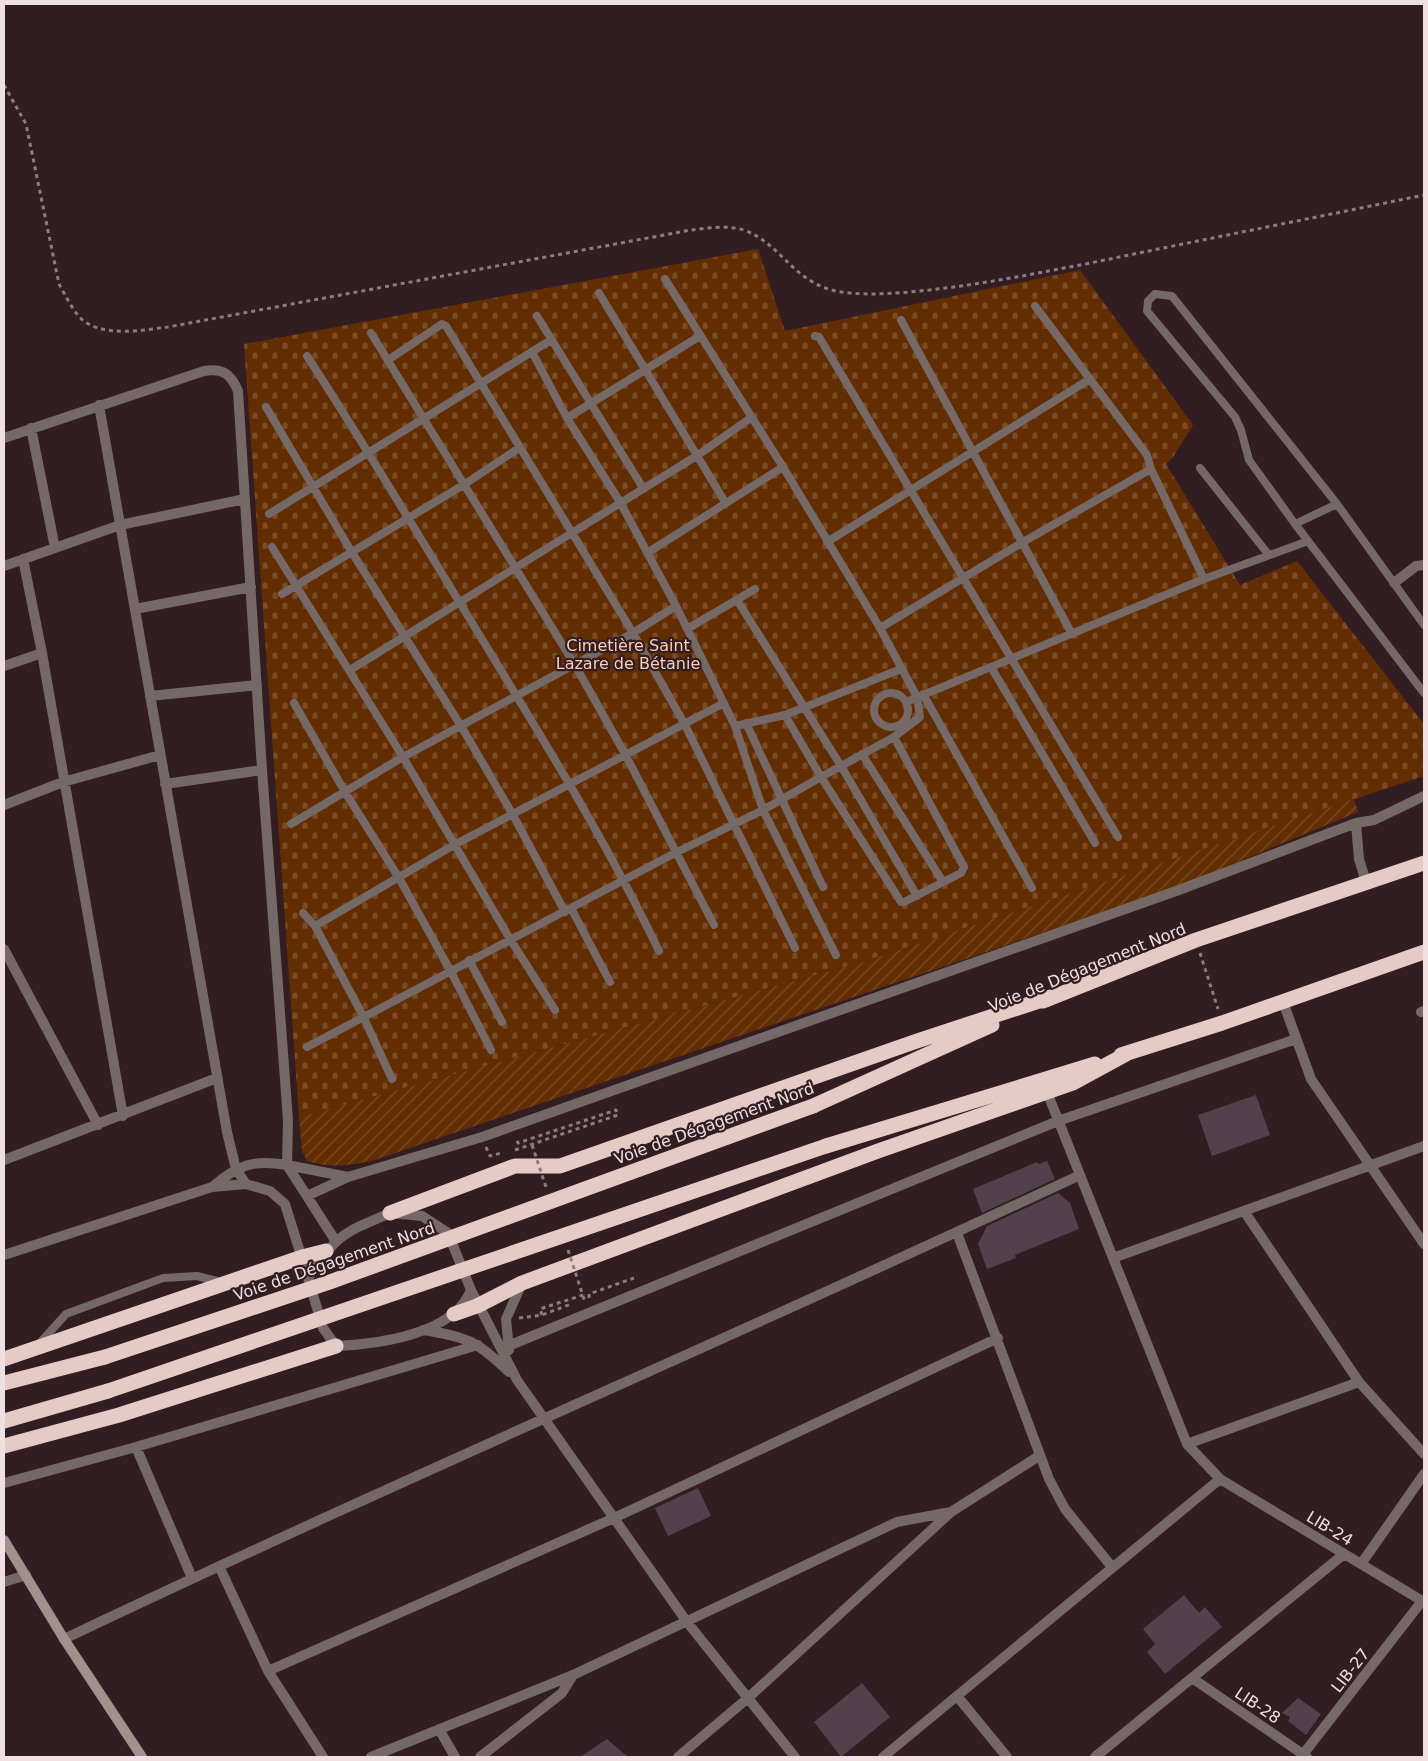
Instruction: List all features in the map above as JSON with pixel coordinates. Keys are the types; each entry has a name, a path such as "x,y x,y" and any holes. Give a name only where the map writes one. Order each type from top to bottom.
{"highway":[{"name":"Voie de Dégagement Nord","path":"4,1383 106,1357 327,1284 813,1106 1051,997 1196,940 1424,863"},
{"path":"4,1420 108,1391 826,1146 1222,1023 1424,952"},
{"path":"390,1213 516,1166 560,1166 917,1041 1051,997"},
{"path":"454,1314 477,1306 522,1283 868,1155 1073,1083 1130,1052"},
{"path":"4,1359 331,1246"},
{"path":"4,1446 120,1415 336,1346"}],"street":[{"path":"4,438 204,370 223,370 232,377 238,391 262,770 288,1120 287,1165 306,1196 331,1246"},
{"path":"99,405 217,1078 236,1169 246,1184"},
{"path":"32,428 56,548"},
{"path":"4,566 120,525 245,499"},
{"path":"23,559 42,653 63,782 123,1116"},
{"path":"1394,583 1416,566 1424,564"},
{"path":"135,608 251,586"},
{"path":"4,666 42,653"},
{"path":"150,696 257,685"},
{"path":"4,805 63,782 160,755"},
{"path":"166,784 262,770"},
{"path":"306,1196 348,1177 482,1137 1179,890 1356,824 1374,820 1424,796"},
{"path":"1356,824 1359,859 1366,882"},
{"path":"4,949 98,1125"},
{"path":"1283,1002 1311,1079 1424,1244"},
{"path":"508,1346 1058,1121 1296,1039"},
{"path":"4,1160 123,1116 217,1078"},
{"path":"1047,1092 1187,1444 1359,1382"},
{"path":"1113,1258 1424,1146"},
{"path":"212,1187 236,1169 245,1165 268,1161 348,1177"},
{"path":"64,1639 192,1578 958,1233 1080,1175"},
{"path":"4,1255 212,1187 246,1184 270,1191 285,1204 323,1328 336,1346 390,1341 423,1330 454,1314 466,1301 471,1290"},
{"path":"1244,1211 1359,1382 1424,1454"},
{"path":"308,1278 331,1246 352,1229 390,1213 422,1216 448,1233 477,1306 517,1380 687,1622 795,1757"},
{"path":"958,1233 1049,1479 1066,1508 1112,1567"},
{"path":"517,1380 508,1346 506,1319 522,1283"},
{"path":"423,1330 461,1336 478,1344 517,1380"},
{"path":"268,1671 614,1518 998,1338"},
{"path":"4,1483 136,1447 478,1344"},
{"name":"LIB-24","path":"1187,1444 1220,1479 1423,1601"},
{"path":"136,1447 192,1578"},
{"path":"678,1757 748,1698 950,1512 1039,1456"},
{"path":"1361,1564 1424,1474"},
{"path":"883,1757 1220,1479"},
{"path":"371,1757 573,1674 897,1522 950,1512"},
{"path":"4,1540 64,1639 142,1757"},
{"path":"1095,1757 1344,1554"},
{"path":"219,1566 268,1671 323,1757"},
{"path":"4,1582 26,1575"},
{"name":"LIB-27","path":"1304,1756 1423,1601"},
{"path":"480,1757 562,1693 573,1674"},
{"name":"LIB-28","path":"1192,1678 1304,1756"},
{"path":"957,1696 1007,1757"},
{"path":"439,1729 455,1757"}],"lane":[{"path":"665,279 783,467 880,628 901,669 920,695 1032,888"},
{"path":"599,293 725,502"},
{"path":"1424,625 1337,504 1172,296 1155,294 1148,302 1147,311 1235,417 1241,430 1249,460 1295,524 1424,693"},
{"path":"1035,306 1147,455 1151,469 1204,579"},
{"path":"537,316 643,488"},
{"path":"901,320 1072,634"},
{"path":"388,360 442,324 446,326 633,633 684,723 795,948"},
{"path":"371,333 516,567 574,665 625,754 714,924"},
{"path":"567,418 700,336"},
{"path":"815,336 819,337 912,490 962,578 1012,658 1118,837"},
{"path":"269,514 423,417 551,340"},
{"path":"532,352 567,418 620,502 688,629 735,726 763,810 836,955"},
{"path":"307,356 409,517 459,602 518,696 625,880 659,951"},
{"path":"827,542 1090,379"},
{"path":"266,407 314,485 351,551 461,726 610,982"},
{"path":"350,670 404,635 572,534 620,502 698,455 752,418"},
{"path":"282,594 465,484 519,448"},
{"path":"648,553 725,502 783,467"},
{"path":"1200,468 1268,554"},
{"path":"880,628 1023,542 1151,469"},
{"path":"1295,524 1337,504"},
{"path":"906,702 1204,579 1268,554 1308,541"},
{"path":"272,547 350,670 510,940 555,1010"},
{"path":"688,629 755,589"},
{"path":"737,600 840,766 917,896"},
{"path":"291,824 403,757 633,633 676,606"},
{"path":"991,667 1096,844"},
{"path":"735,726 785,715 901,669"},
{"path":"893,694 906,702 908,707 906,718 898,726 888,727 878,721 875,711 876,705 882,696 893,694"},
{"path":"307,1047 469,960 677,852 763,810 894,737 920,717 920,695"},
{"path":"294,703 344,792 399,878 450,970 491,1050"},
{"path":"315,926 454,845 724,703"},
{"path":"785,715 821,777 901,902 943,882 961,872 964,867 894,737"},
{"path":"746,723 823,888"},
{"path":"862,754 943,882"},
{"path":"303,913 315,926 363,1016 392,1079"},
{"path":"469,960 502,1022"},
{"path":"37,1348 66,1314 163,1278 197,1276 226,1283"}],"path":[{"path":"4,84 26,124 59,284 70,303 84,321 100,328 120,332 168,327 462,271 717,227 742,230 758,237 806,279 832,291 851,293 910,292 1047,272 1424,195"},
{"path":"1196,940 1222,1023"},
{"path":"532,1138 616,1110 618,1115 532,1145"},
{"path":"542,1315 540,1309 583,1295"},
{"path":"506,1319 542,1315 590,1298"}],"green space":[{"name":"Cimetière Saint Lazare de Bétanie","path":"758,249 785,331 1080,270 1193,425 1173,457 1166,464 1240,585 1297,561 1424,724 1424,776 863,962 299,1117 244,344"},
{"path":"1354,799 1358,812 1180,886 372,1161 347,1165 323,1165 307,1161 302,1151 299,1117 863,962"}],"building":[{"path":"1256,1095 1270,1135 1212,1156 1198,1115"},
{"path":"1047,1161 1055,1179 982,1213 973,1189 1037,1162 1039,1164"},
{"path":"1058,1193 1070,1203 1079,1229 1015,1255 1016,1258 987,1269 978,1244 987,1226"},
{"path":"698,1488 711,1516 668,1536 655,1508"},
{"path":"1184,1595 1199,1613 1205,1607 1222,1627 1165,1674 1147,1652 1155,1644 1143,1629"},
{"path":"862,1683 890,1717 841,1757 814,1722"},
{"path":"1298,1698 1321,1714 1306,1735 1288,1721 1290,1717 1282,1713"},
{"path":"607,1739 628,1757 580,1757"}]}
